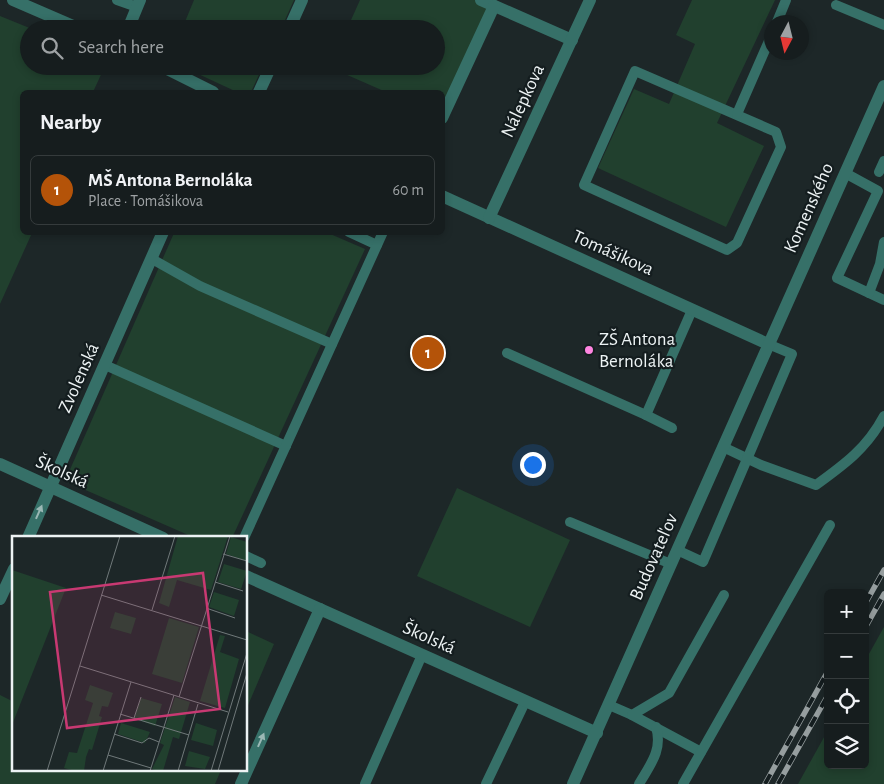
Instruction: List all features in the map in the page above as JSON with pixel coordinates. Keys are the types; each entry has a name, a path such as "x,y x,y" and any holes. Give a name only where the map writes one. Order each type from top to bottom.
{"street":[{"path":"13,0 59,20"},
{"path":"293,20 302,0"},
{"path":"482,0 572,40"},
{"name":"Nálepkova","path":"490,218 590,0"},
{"path":"132,20 139,4"},
{"path":"445,112 494,6"},
{"path":"179,75 210,90"},
{"path":"260,90 267,75"},
{"name":"Komenského","path":"768,344 884,86"},
{"name":"Tomášikova","path":"445,197 768,344"},
{"name":"Zvolenská","path":"29,536 163,235"},
{"name":"Budovateľov","path":"573,784 768,344"},
{"name":"Školská","path":"0,464 159,536"},
{"name":"Školská","path":"248,577 524,702 597,733"},
{"path":"0,599 4,582"},
{"path":"248,768 320,609"},
{"path":"241,784 246,772"}],"lane":[{"path":"117,0 139,4"},
{"path":"780,15 786,0"},
{"path":"836,5 884,25"},
{"path":"737,114 764,52"},
{"path":"635,71 737,114 776,132 780,147 737,243 727,250 584,185 635,71"},
{"path":"879,172 884,161"},
{"path":"845,173 881,192 837,278 884,300"},
{"path":"355,235 377,245"},
{"path":"245,536 382,235"},
{"path":"869,293 880,264 884,242"},
{"path":"152,259 200,286 332,344"},
{"path":"646,415 692,310"},
{"path":"678,550 704,562 792,354 768,344"},
{"path":"507,353 672,428"},
{"path":"104,365 286,446"},
{"path":"723,447 761,465 816,485 853,459 877,430 884,416"},
{"path":"570,522 671,564"},
{"path":"683,784 830,525"},
{"path":"248,557 261,562"},
{"path":"632,715 669,693 724,595"},
{"path":"365,784 422,655"},
{"path":"486,784 524,702"},
{"path":"609,705 656,727 701,752"},
{"path":"639,784 657,753 659,745 656,727"}],"green space":[{"path":"194,0 294,0 285,20 186,20"},
{"path":"360,0 482,0 496,7 445,111 445,90 381,90 347,75 445,75 445,20 351,20"},
{"path":"692,0 775,0 768,15 764,15 764,23 717,123 764,146 726,227 598,168 634,89 669,104 695,44 676,35"},
{"path":"0,16 20,24 20,75 101,75 94,90 20,90 20,235 31,235 0,304"},
{"path":"200,75 259,75 252,90 233,90"},
{"path":"173,235 333,235 365,249 233,536 190,536 65,481"},
{"path":"457,488 570,540 530,627 417,576"},
{"path":"884,627 884,784 798,784 824,737 824,769 869,769 869,654"},
{"path":"248,632 274,644 248,705"},
{"path":"0,695 12,701 12,772 220,772 215,784 0,784"}],"railway":[{"path":"869,597 884,570"},
{"path":"869,621 884,594"},
{"path":"765,784 824,678"},
{"path":"778,784 824,702"}],"place":[{"name":"ZŠ Antona Bernoláka","path":"589,350"},
{"name":"MŠ Antona Bernoláka","path":"428,353"}]}
